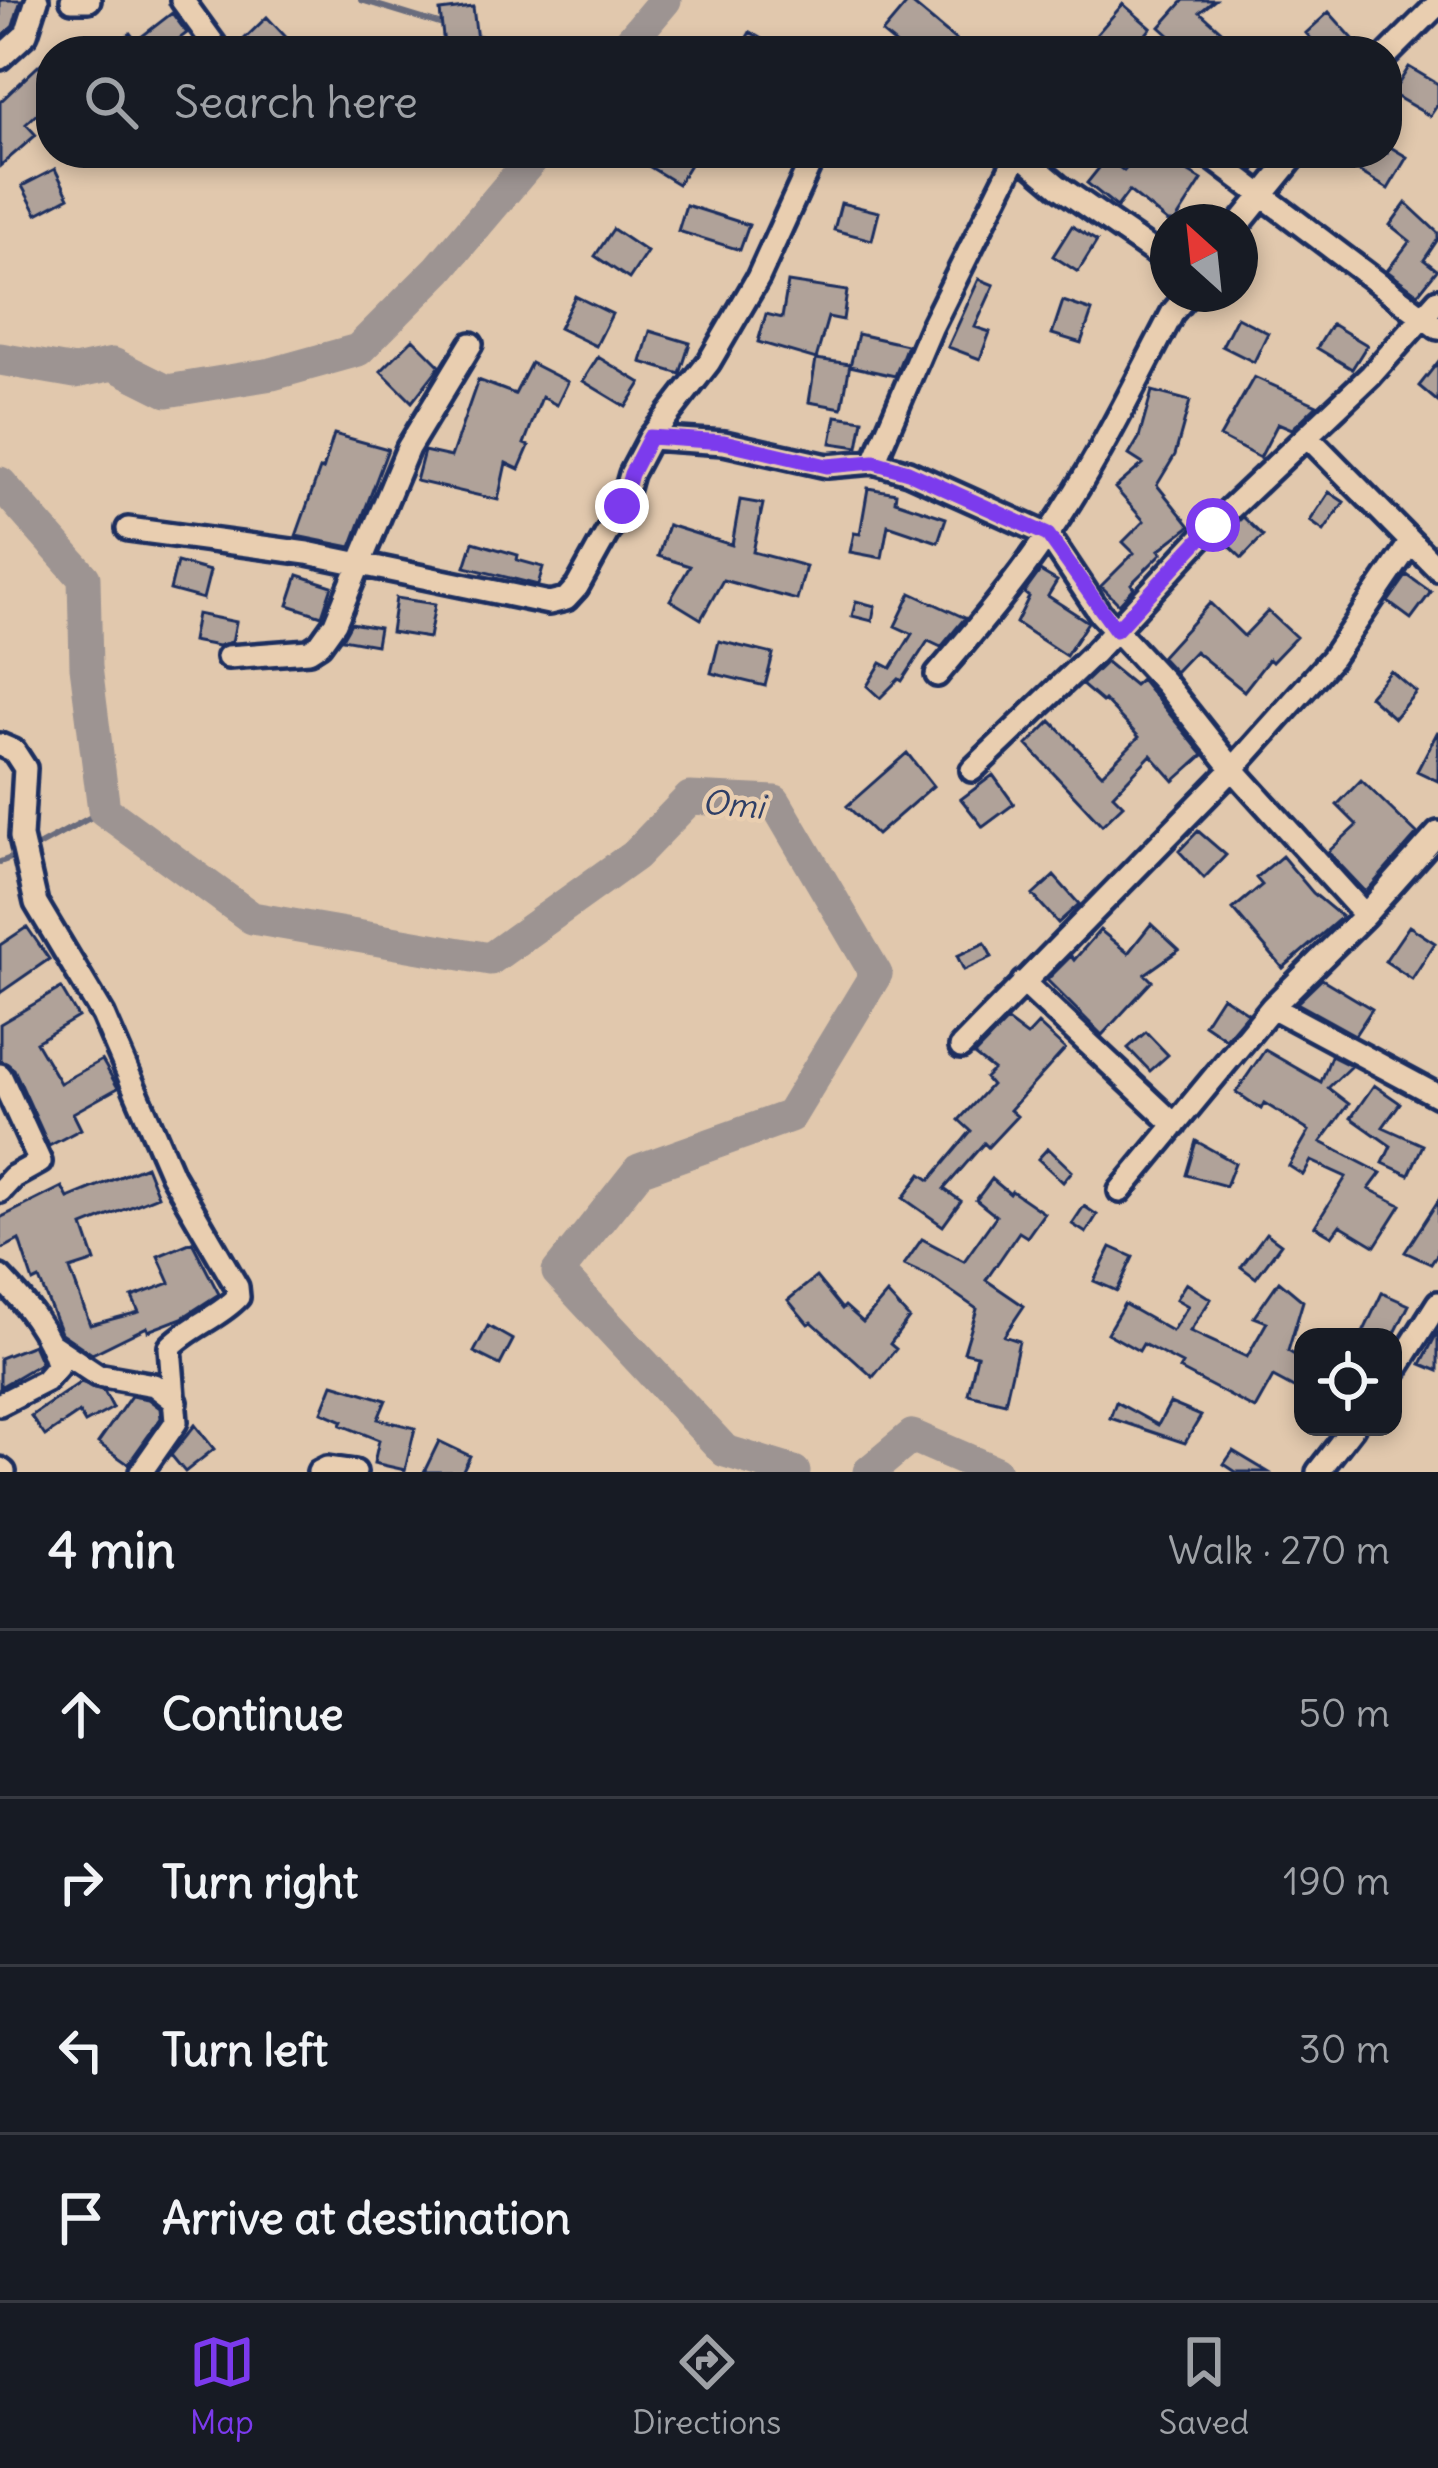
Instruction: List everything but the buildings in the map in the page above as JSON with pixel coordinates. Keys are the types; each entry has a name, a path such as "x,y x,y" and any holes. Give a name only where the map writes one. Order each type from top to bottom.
{"street":[{"path":"0,58 26,34 37,0"},
{"path":"72,0 89,0"},
{"path":"182,0 208,36"},
{"path":"1402,40 1438,4"},
{"path":"128,529 360,564 549,603 566,598 577,587 622,506 631,474 650,437 709,362 758,278 804,168"},
{"path":"874,462 932,326 1011,168"},
{"path":"1037,168 1150,250"},
{"path":"1224,168 1431,323"},
{"path":"1253,204 1284,168"},
{"path":"972,770 1116,630 1213,525 1431,323 1438,299"},
{"path":"937,675 1048,535 1173,312"},
{"path":"228,657 309,651 320,644 335,622 408,448 471,344"},
{"path":"650,437 724,442 827,466 874,462 908,472 1048,535 1116,630 1165,682 1233,769 1366,915"},
{"path":"1308,437 1438,569"},
{"path":"961,1047 1233,769 1332,658 1412,542"},
{"path":"0,746 14,751 25,768 21,837 36,903 103,1015 172,1174 237,1288 238,1297 226,1310 189,1328 170,1347 176,1422 140,1472"},
{"path":"1120,1191 1272,1007 1366,915 1438,833"},
{"path":"1023,982 1174,1124"},
{"path":"1272,1007 1438,1096"},
{"path":"0,1075 40,1162 13,1177 0,1191"},
{"path":"0,1277 29,1307 52,1345 58,1366 45,1381 0,1404"},
{"path":"1402,1360 1438,1303"},
{"path":"52,1345 98,1375 154,1385 176,1402"},
{"path":"1318,1472 1346,1436"},
{"path":"319,1472 326,1468 356,1472"}],"waterway":[{"path":"361,0 449,27"},
{"name":"Omi","path":"635,36 665,0"},
{"name":"Omi","path":"0,359 75,372 113,364 167,391 272,374 358,350 439,269 524,168"},
{"name":"Omi","path":"0,483 84,578 86,667 104,810 252,918 490,959 635,855 690,798 775,802 876,974 790,1116 639,1170 558,1272 725,1451 794,1472"},
{"path":"31,850 104,810"},
{"path":"0,862 19,855"},
{"name":"Omi","path":"869,1472 912,1436 995,1472"}],"route":[{"path":"622,506 631,474 650,437 724,442 827,466 874,462 908,472 1048,535 1116,630 1213,525"}]}
